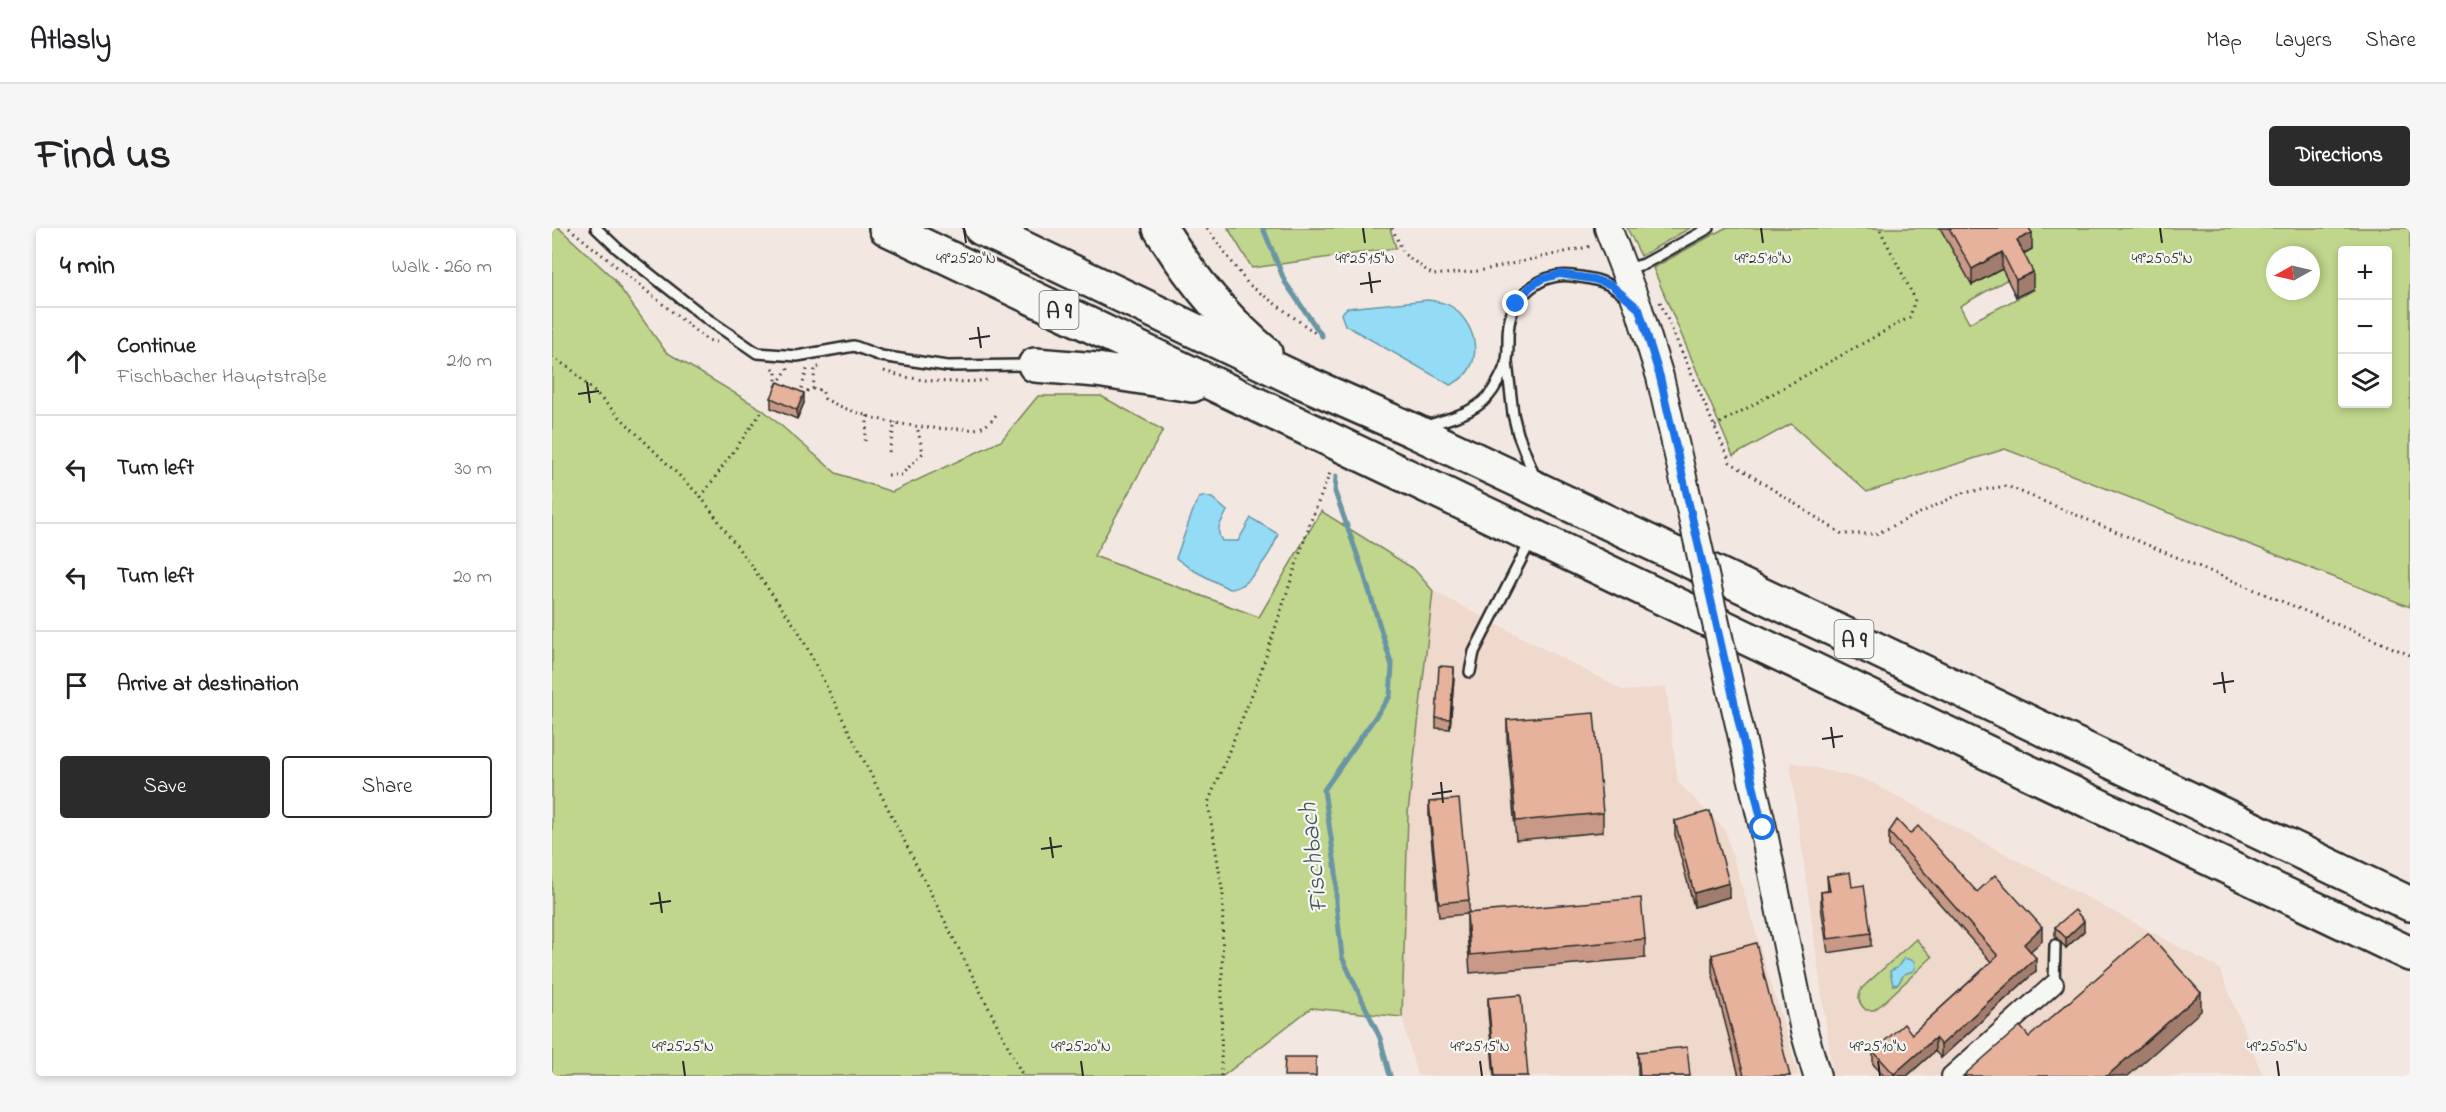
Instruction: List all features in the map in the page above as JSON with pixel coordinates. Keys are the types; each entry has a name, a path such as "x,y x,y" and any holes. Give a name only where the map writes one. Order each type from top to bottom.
{"highway":[{"name":"A 9","path":"886,228 2410,954"},
{"name":"A 9","path":"981,228 2410,904"},
{"path":"1160,228 1197,283 1231,322 1296,379"},
{"path":"1035,365 1097,370 1233,394"}],"main road":[{"path":"1611,235 1624,270 1648,303 1660,377 1763,828 1804,1031 1817,1076"}],"street":[{"path":"1951,1076 2054,984"}],"lane":[{"path":"596,228 618,249 706,318 757,353 797,356 854,346 881,356 947,366 1035,365"},
{"path":"1624,270 1644,264 1709,228"},
{"path":"1541,492 1518,434 1513,414 1507,362 1509,322 1516,304 1530,287 1542,279 1560,274 1593,279 1648,303"},
{"path":"1412,430 1463,414 1479,405 1493,390 1507,362"},
{"path":"1470,672 1474,652 1533,537"},
{"path":"2054,984 2055,945"}],"path":[{"path":"1207,228 1248,284 1318,335"},
{"path":"1392,228 1404,254 1433,275 1479,271 1611,235"},
{"path":"1715,426 1910,317 1915,298 1879,228"},
{"path":"1648,303 1715,426 1730,462 1842,534 1876,534 1962,493 2007,486 2410,655"},
{"path":"776,385 797,356"},
{"path":"552,357 571,369 701,497 798,630 1023,1076"},
{"path":"800,394 809,363"},
{"path":"813,389 815,368"},
{"path":"701,497 762,410"},
{"path":"865,441 867,414"},
{"path":"889,453 895,422"},
{"path":"888,475 901,475 923,453 917,426"},
{"path":"1221,1076 1223,894 1208,803 1259,677 1310,523 1330,473"}],"shaded area":[{"path":"1433,591 1625,691 1666,687 1678,782 1725,830 1799,1076 1417,1076 1402,1017 1408,813"},
{"path":"1790,762 1867,780 2219,968 2263,1076 1833,1076"}],"green space":[{"path":"552,228 559,228 613,278 666,352 763,410 836,473 892,492 1001,441 1038,396 1101,396 1163,430 1094,556 1259,617 1321,511 1414,569 1433,591 1408,813 1402,1017 1311,1008 1223,1076 552,1076"},
{"path":"1228,228 1390,228 1396,248 1252,268"},
{"path":"1627,228 1690,228 1641,256"},
{"path":"1725,228 2410,228 2410,607 2005,449 1867,492 1791,424 1733,456 1653,268","holes":["2024,270 2034,290 1969,323 1960,306"]},
{"path":"1916,939 1932,957 1882,1004 1874,1010 1866,1010 1859,1000 1862,988"}],"water":[{"path":"1428,300 1444,303 1455,309 1466,321 1474,342 1473,362 1468,371 1450,385 1345,325 1341,314 1347,308"},
{"path":"1205,496 1212,498 1227,511 1219,529 1222,541 1238,541 1251,518 1278,534 1271,550 1252,577 1236,588 1229,589 1191,569 1176,558 1195,505 1199,498"},
{"path":"1904,958 1914,961 1915,968 1904,974 1898,984 1893,985 1890,971 1897,968"}],"building":[{"path":"1949,228 2029,228 2032,233 2017,240 2033,272 2016,280 2002,252 1972,269"},
{"path":"778,382 804,393 797,410 771,398"},
{"path":"1439,666 1454,667 1450,719 1436,718"},
{"path":"1594,713 1603,813 1516,821 1507,720"},
{"path":"1459,799 1469,900 1439,903 1429,802"},
{"path":"1710,811 1729,883 1694,893 1675,821"},
{"path":"1897,820 1910,834 1918,826 1977,892 1995,875 2042,927 2024,944 2036,958 1941,1045 1935,1038 1894,1074 1873,1051 1904,1024 1912,1034 1998,956 1889,832"},
{"path":"1850,872 1852,887 1864,885 1871,933 1828,939 1821,892 1830,891 1827,876"},
{"path":"1641,898 1645,939 1470,955 1467,913"},
{"path":"2075,910 2084,921 2066,938 2055,927"},
{"path":"2148,933 2201,993 2107,1076 1963,1076 2020,1026 2029,1037"},
{"path":"1756,943 1790,1076 1744,1076 1712,955"},
{"path":"1521,995 1528,1076 1495,1076 1488,998"},
{"path":"1687,1047 1690,1076 1640,1076 1638,1052"},
{"path":"1285,1057 1316,1057 1316,1076 1284,1076"}],"waterway":[{"name":"Fischbach","path":"1263,228 1285,282 1322,336"},
{"name":"Fischbach","path":"1336,476 1335,492 1364,574 1392,666 1390,696 1324,790 1336,872 1336,903 1342,957 1380,1038 1390,1076"}],"route":[{"path":"1516,304 1530,287 1542,279 1560,274 1593,279 1611,285 1639,309 1660,377 1763,828"}]}
